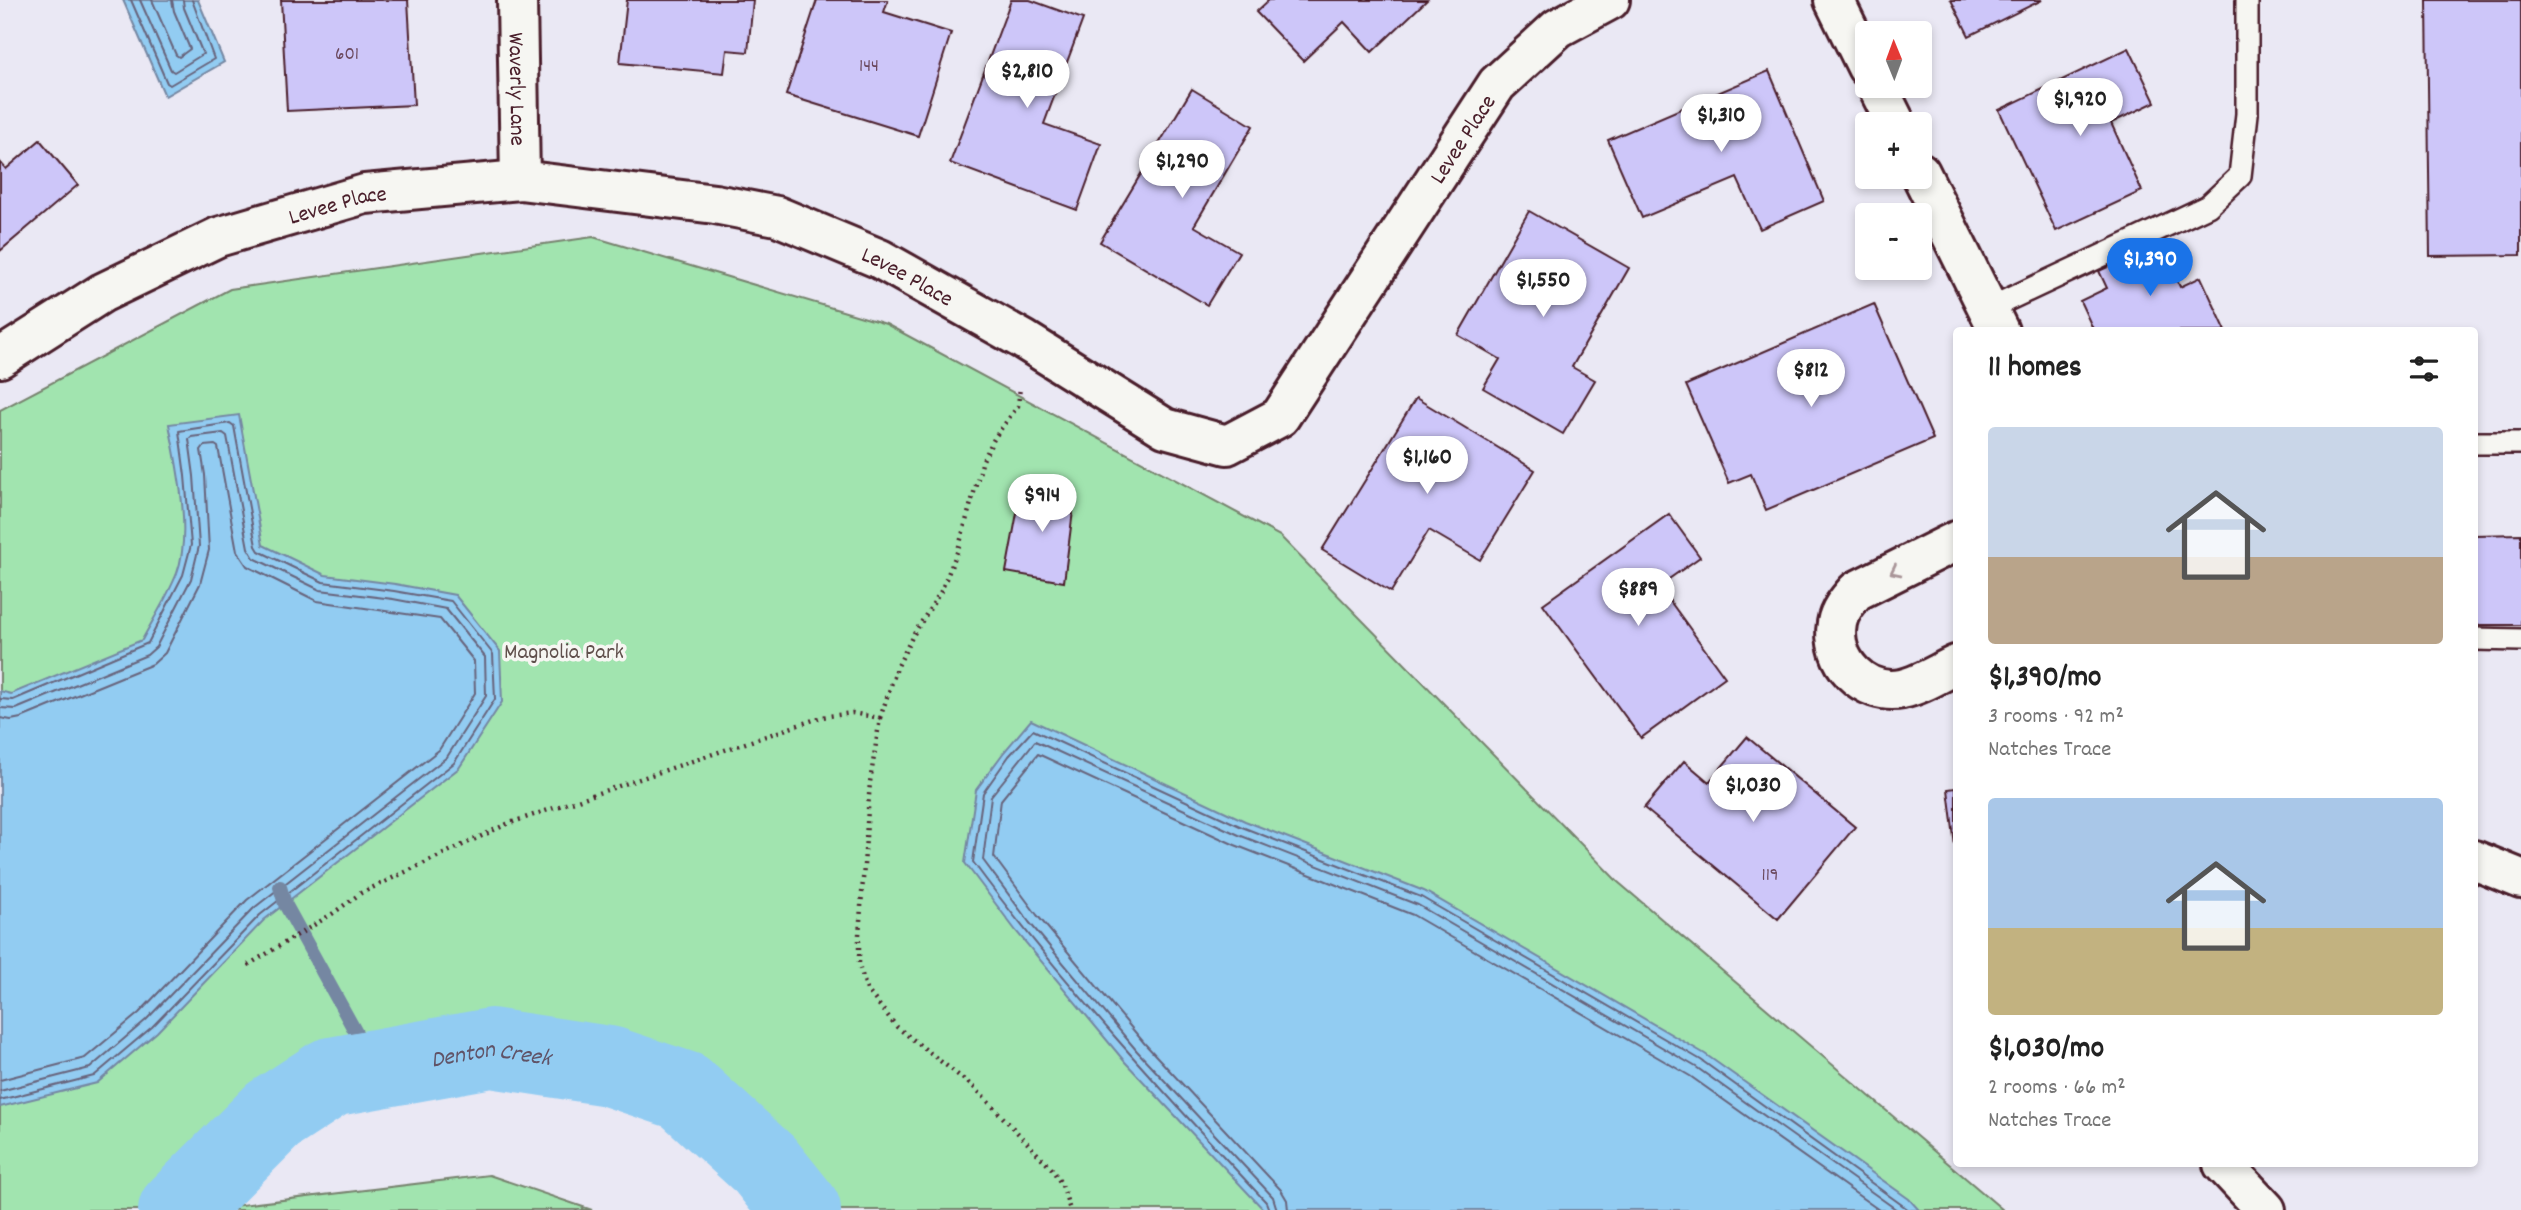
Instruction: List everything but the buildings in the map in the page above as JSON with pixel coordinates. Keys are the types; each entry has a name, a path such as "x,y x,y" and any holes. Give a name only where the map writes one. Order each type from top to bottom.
{"street":[{"name":"Waverly Lane","path":"517,0 520,180"},
{"name":"Levee Place","path":"0,358 102,293 218,237 365,194 520,180 715,204 777,216 880,259 1024,340 1165,428 1227,445 1280,417 1497,84 1558,28 1610,0"},
{"path":"1834,0 1855,43"},
{"path":"1928,189 1994,320"},
{"path":"1953,542 1856,591 1844,605 1837,621 1836,640 1841,657 1851,672 1866,684 1883,689 1901,689 1919,684 1953,667"},
{"path":"2478,862 2521,879"},
{"path":"2226,1167 2266,1210"}],"lane":[{"path":"1994,320 2208,206 2240,176 2247,114 2246,0"},
{"path":"2478,443 2521,443"},
{"path":"2478,639 2521,640"}],"path":[{"path":"1024,340 1018,406 995,437 983,460 958,550 941,590 912,637 897,668 880,718 870,782 859,965 867,990 897,1027 976,1089 1052,1168 1062,1185 1070,1210"},
{"path":"248,965 332,914 361,893 506,824 822,717 852,713 880,718"}],"green space":[{"name":"Magnolia Park","path":"593,237 886,324 1280,536 1618,882 2003,1210 801,1210 765,1165 684,1091 609,1066 491,1048 331,1077 273,1115 178,1210 0,1210 0,410 230,289"},
{"path":"489,1175 592,1210 212,1210 216,1208"}],"water":[{"path":"123,0 198,0 224,62 165,96"},
{"path":"239,415 263,545 325,575 455,595 500,651 502,702 459,768 264,920 157,1032 97,1083 0,1107 0,691 11,694 142,640 177,573 181,557 182,499 169,424"},
{"path":"1031,720 1245,821 1424,891 1705,1054 1909,1199 1919,1210 1264,1210 1125,1062 1016,931 965,863 976,790"}],"waterway":[{"path":"280,887 285,904 376,1069"},
{"name":"Denton Creek","path":"178,1210 273,1115 331,1077 491,1048 609,1066 684,1091 765,1165 801,1210"}]}
